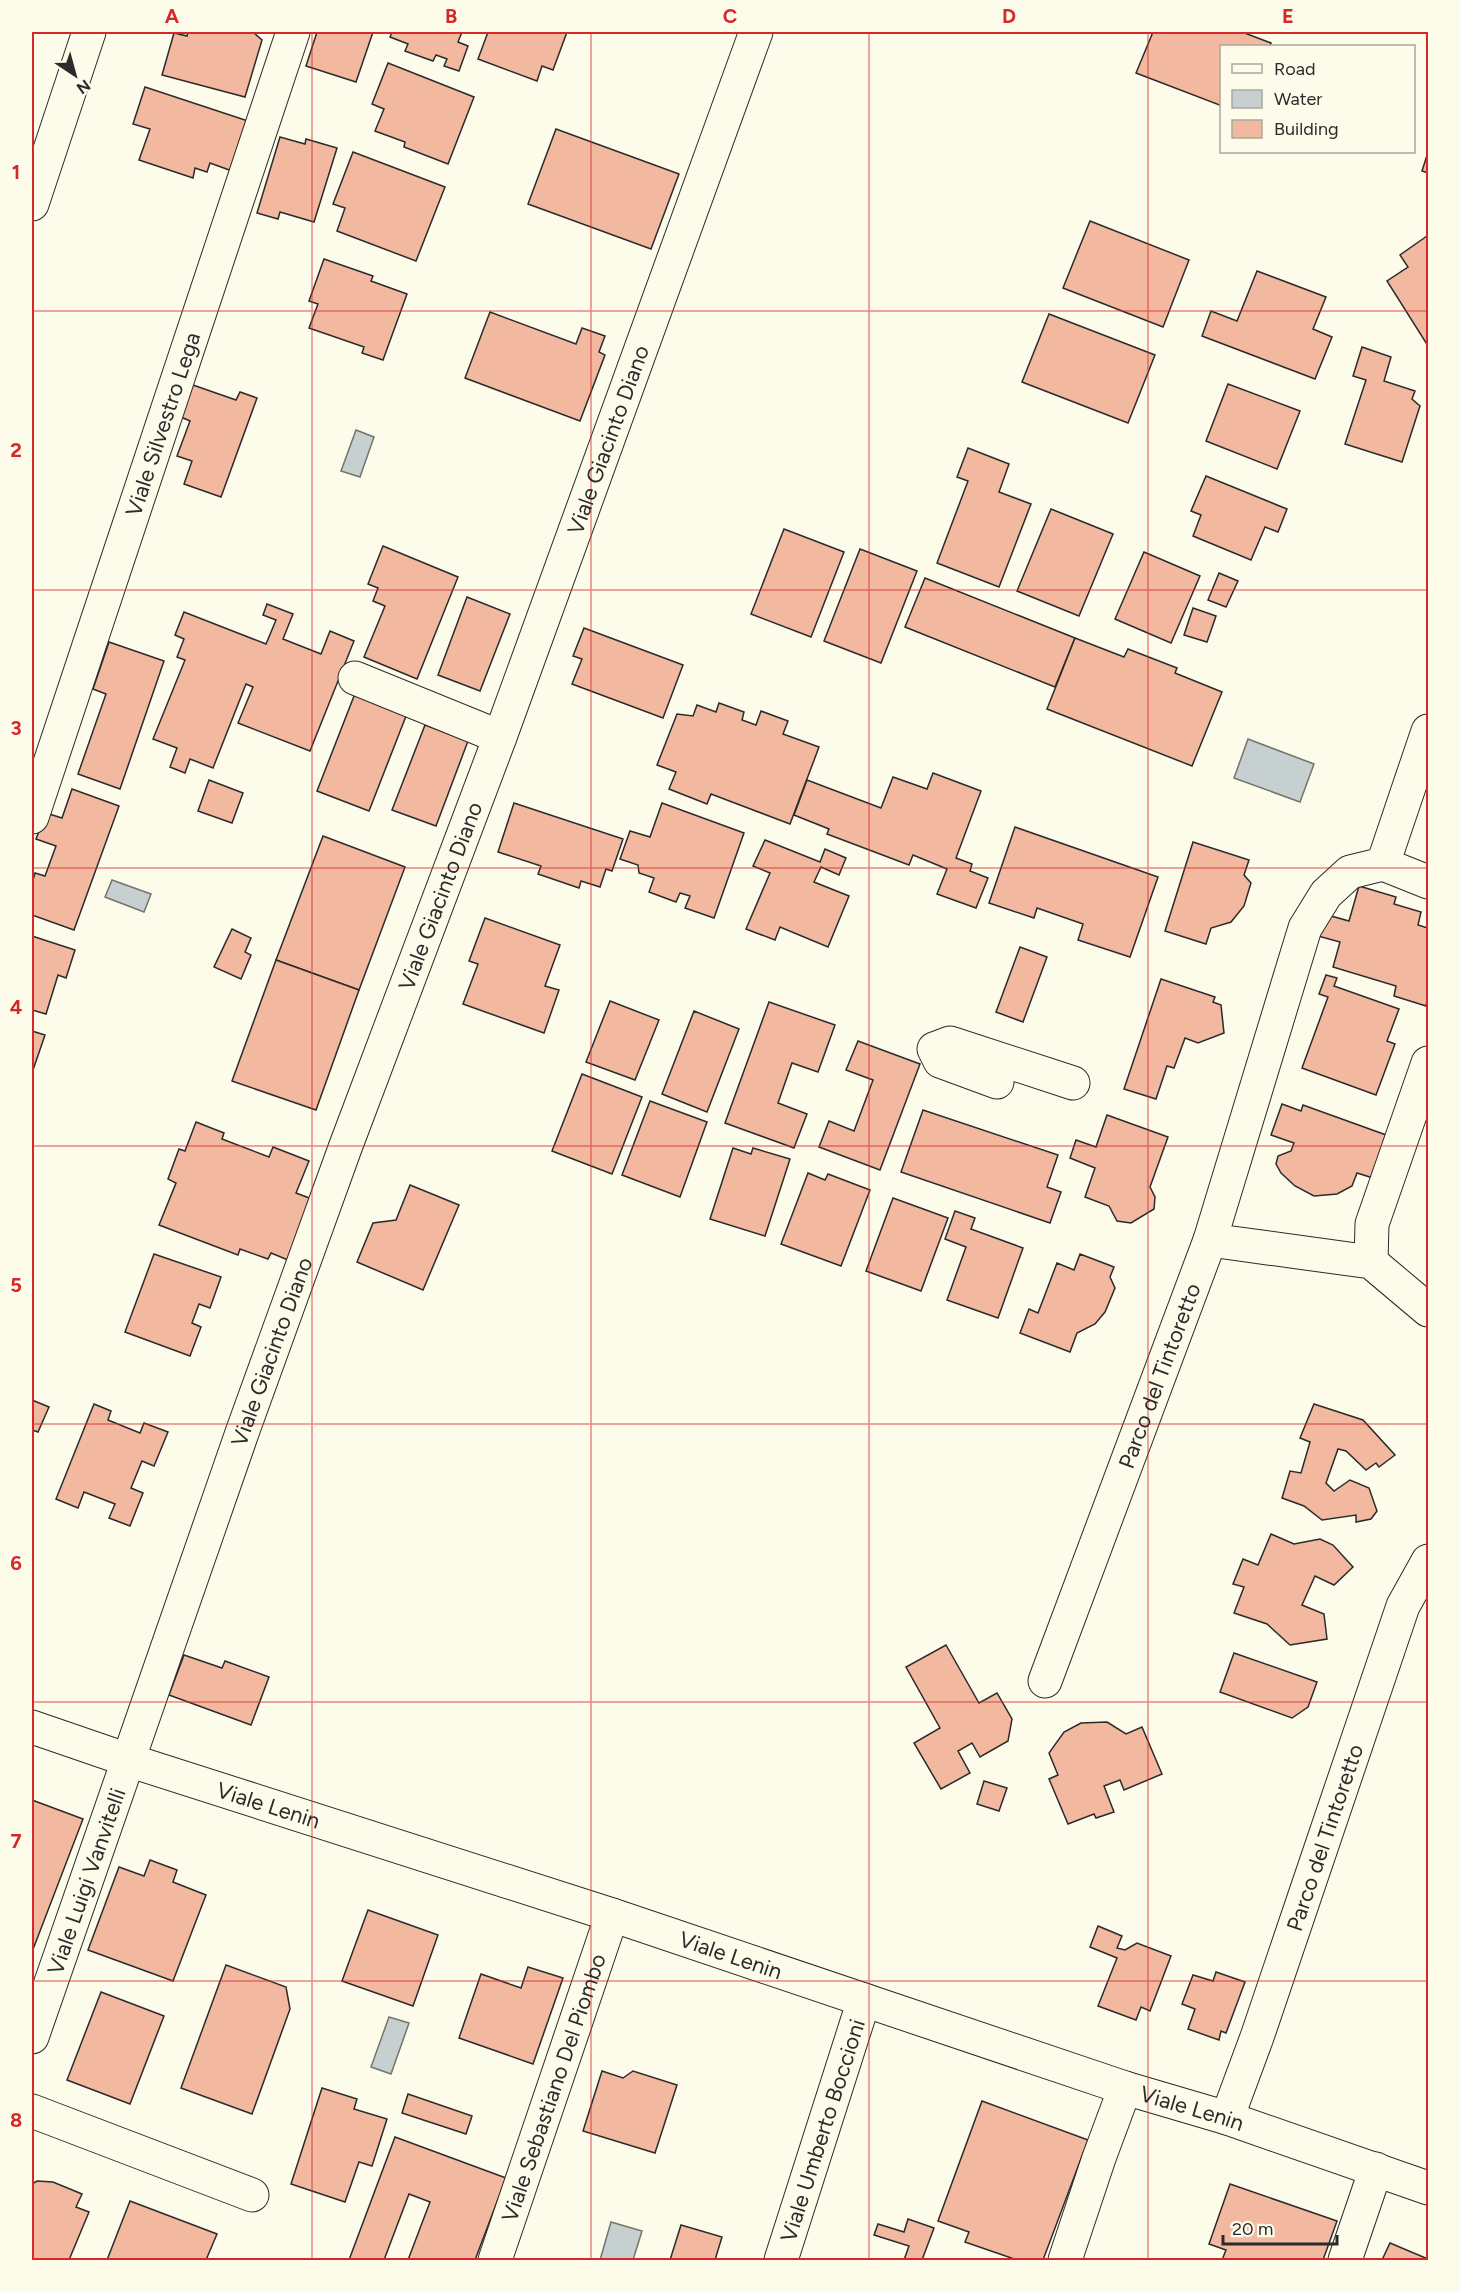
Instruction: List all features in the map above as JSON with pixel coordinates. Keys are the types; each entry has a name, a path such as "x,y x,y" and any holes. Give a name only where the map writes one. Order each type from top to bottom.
{"street":[{"path":"32,204 89,32"},
{"name":"Viale Silvestro Lega","path":"32,817 293,32"},
{"name":"Viale Giacinto Diano","path":"128,1760 243,1430 341,1159 500,737 756,32"},
{"path":"355,678 500,737"},
{"path":"1428,731 1383,864 1428,882"},
{"name":"Parco del Tintoretto","path":"1046,1681 1210,1240 1305,928 1326,894 1350,872 1383,864"},
{"path":"997,1082 940,1061 934,1048 950,1043 1073,1083"},
{"path":"1371,1262 1372,1224 1428,1063"},
{"path":"1210,1240 1371,1262 1428,1310"},
{"name":"Parco del Tintoretto","path":"1227,2118 1257,2037 1403,1606 1428,1561"},
{"name":"Viale Lenin","path":"32,1727 612,1915 1125,2088 1227,2118 1428,2188"},
{"name":"Viale Luigi Vanvitelli","path":"32,2037 97,1843 128,1760"},
{"name":"Viale Sebastiano Del Piombo","path":"495,2260 612,1915"},
{"name":"Viale Umberto Boccioni","path":"781,2260 864,2000"},
{"path":"1065,2260 1125,2088"},
{"path":"32,2111 252,2195"},
{"path":"1345,2260 1376,2169"}],"water":[{"path":"356,430 374,437 360,477 341,471"},
{"path":"1248,739 1314,764 1300,802 1234,778"},
{"path":"112,880 151,894 144,912 105,897"},
{"path":"389,2017 409,2023 391,2074 371,2067"},
{"path":"611,2222 642,2231 633,2260 600,2260"}],"building":[{"path":"188,32 253,32 262,40 245,97 162,75 174,33 187,36"},
{"path":"317,32 373,32 356,82 306,66"},
{"path":"392,32 462,32 458,42 468,46 459,71 444,66 447,59 436,55 433,61 405,51 408,44 390,37"},
{"path":"488,32 567,32 553,70 542,66 537,81 478,59"},
{"path":"1153,32 1242,32 1271,43 1270,45 1220,45 1220,105 1136,73"},
{"path":"388,63 474,97 448,164 404,147 405,142 375,131 384,109 372,104"},
{"path":"145,87 248,121 232,171 210,163 207,172 195,168 193,178 139,160 150,129 133,124"},
{"path":"556,129 679,174 651,249 528,204"},
{"path":"280,137 305,144 306,139 337,148 314,222 280,212 278,219 257,213"},
{"path":"353,152 445,187 416,261 337,231 345,208 333,204"},
{"path":"1428,152 1428,173 1422,171"},
{"path":"1090,221 1189,260 1163,327 1063,288"},
{"path":"1427,236 1428,346 1387,281 1408,267 1400,255"},
{"path":"324,259 373,276 371,281 407,294 383,360 362,353 364,347 309,328 318,304 309,301"},
{"path":"1257,271 1326,297 1313,329 1332,337 1315,379 1202,336 1211,311 1237,321"},
{"path":"490,312 576,344 582,328 605,336 599,352 605,355 580,421 465,378"},
{"path":"1049,314 1155,355 1128,423 1022,382"},
{"path":"1362,347 1391,357 1384,381 1415,391 1412,399 1420,406 1402,462 1345,444 1366,380 1353,376"},
{"path":"1228,384 1300,411 1277,469 1206,441"},
{"path":"193,385 236,400 240,392 257,398 221,497 184,484 192,461 177,456 190,421 181,417"},
{"path":"968,448 1009,464 999,492 1031,504 999,587 937,563 968,481 957,477"},
{"path":"1206,476 1287,509 1278,532 1265,527 1251,560 1193,536 1201,515 1191,511"},
{"path":"1051,509 1113,534 1079,616 1017,591"},
{"path":"784,529 844,552 811,637 751,614"},
{"path":"383,546 458,577 417,679 364,657 385,606 373,601 378,588 368,584"},
{"path":"860,549 917,571 881,663 824,641"},
{"path":"1144,552 1200,576 1171,643 1115,619"},
{"path":"1219,573 1238,581 1226,607 1208,600"},
{"path":"925,578 1075,638 1055,687 905,627"},
{"path":"467,597 510,614 480,691 438,675"},
{"path":"267,604 293,614 283,639 321,654 330,631 354,641 310,751 238,723 253,687 246,684 213,768 190,759 185,773 170,767 177,748 153,739 185,660 177,657 184,639 175,635 184,612 266,644 276,620 263,615"},
{"path":"1193,608 1216,616 1207,642 1184,635"},
{"path":"584,628 683,665 663,718 572,684 582,659 573,656"},
{"path":"1075,638 1124,657 1128,649 1177,668 1175,673 1222,692 1192,766 1047,709"},
{"path":"109,642 164,661 120,789 78,774 106,694 93,689"},
{"path":"356,691 408,711 369,811 317,791"},
{"path":"719,703 744,712 742,720 756,725 761,711 788,721 783,734 819,747 790,824 711,794 707,804 669,789 676,772 657,765 677,714 693,716 697,705 716,712"},
{"path":"425,725 468,741 436,826 392,810"},
{"path":"933,773 981,791 956,858 972,864 970,871 988,878 976,908 937,894 947,869 913,855 909,865 827,834 829,829 794,815 807,780 881,808 893,777 927,789"},
{"path":"209,780 243,793 232,823 198,811"},
{"path":"72,789 119,806 74,930 32,915 32,883 35,873 45,876 56,846 36,839 46,813 62,818"},
{"path":"514,803 623,839 612,871 606,869 600,887 581,881 579,888 538,874 541,866 498,852"},
{"path":"662,803 744,833 714,918 685,908 690,896 680,893 676,902 649,892 654,878 639,873 638,865 620,859 630,831 650,837"},
{"path":"1015,827 1158,877 1130,957 1078,940 1083,924 1037,908 1034,918 989,903"},
{"path":"323,836 405,867 359,990 276,960"},
{"path":"765,840 820,862 825,849 846,858 839,875 821,867 814,882 849,896 828,947 780,927 775,940 746,929 770,873 753,866"},
{"path":"1193,842 1249,860 1244,875 1251,883 1244,906 1231,922 1211,928 1206,944 1165,931"},
{"path":"1359,886 1396,897 1394,904 1421,912 1418,925 1428,928 1426,1006 1394,996 1396,986 1333,967 1340,942 1318,936 1324,914 1349,921"},
{"path":"485,918 560,945 545,986 559,990 544,1033 463,1004 478,964 469,961"},
{"path":"232,929 251,938 245,952 251,955 241,979 214,967"},
{"path":"32,936 75,950 66,978 58,975 46,1014 32,1010"},
{"path":"1020,947 1047,957 1023,1022 996,1012"},
{"path":"276,960 359,990 316,1110 232,1081"},
{"path":"1326,975 1337,978 1334,986 1399,1009 1387,1041 1395,1044 1376,1095 1302,1068 1328,997 1319,994"},
{"path":"1161,979 1215,997 1213,1002 1221,1005 1224,1033 1198,1043 1185,1038 1174,1068 1167,1066 1156,1099 1124,1089"},
{"path":"610,1001 659,1020 635,1080 586,1062"},
{"path":"769,1002 835,1025 818,1072 792,1063 778,1103 807,1114 794,1148 725,1123"},
{"path":"694,1011 739,1029 707,1112 662,1094"},
{"path":"32,1031 45,1035 32,1073"},
{"path":"858,1041 920,1064 880,1170 819,1147 829,1121 854,1131 873,1080 846,1070"},
{"path":"582,1074 642,1097 612,1174 552,1151"},
{"path":"650,1101 707,1122 680,1197 622,1175"},
{"path":"1282,1104 1301,1111 1303,1105 1389,1136 1373,1178 1357,1173 1352,1186 1337,1194 1314,1196 1295,1186 1281,1173 1276,1164 1278,1156 1291,1151 1294,1143 1271,1135"},
{"path":"923,1110 1058,1155 1047,1187 1061,1192 1050,1223 901,1172"},
{"path":"1107,1115 1168,1137 1150,1187 1155,1197 1154,1209 1131,1223 1117,1221 1109,1206 1085,1197 1095,1168 1070,1158 1076,1140 1096,1147"},
{"path":"196,1122 224,1133 222,1139 269,1157 273,1147 309,1161 296,1193 312,1199 288,1260 271,1253 268,1259 240,1249 238,1255 159,1225 176,1183 168,1179 179,1149 185,1151"},
{"path":"733,1148 751,1154 753,1148 790,1159 765,1236 710,1219"},
{"path":"808,1173 825,1180 828,1174 870,1190 841,1266 781,1244"},
{"path":"410,1185 459,1205 423,1290 357,1262 373,1223 396,1220"},
{"path":"893,1198 948,1218 921,1291 866,1271"},
{"path":"955,1211 975,1218 971,1229 1023,1248 998,1318 947,1300 966,1247 945,1239"},
{"path":"154,1254 221,1277 210,1308 199,1304 192,1323 201,1327 190,1356 125,1332"},
{"path":"1080,1254 1114,1267 1110,1277 1115,1288 1105,1312 1095,1324 1077,1333 1070,1352 1020,1333 1029,1309 1038,1313 1057,1263 1074,1270"},
{"path":"32,1400 49,1407 38,1432 32,1430"},
{"path":"94,1404 111,1411 108,1420 140,1433 144,1423 168,1432 154,1466 142,1461 131,1488 143,1493 130,1526 109,1518 115,1504 84,1492 78,1508 56,1499"},
{"path":"1314,1404 1363,1420 1395,1455 1379,1467 1376,1463 1366,1470 1346,1451 1338,1449 1326,1483 1334,1491 1350,1480 1369,1488 1377,1511 1371,1519 1356,1522 1356,1515 1322,1520 1304,1506 1282,1498 1290,1471 1301,1473 1310,1442 1300,1438"},
{"path":"1271,1534 1294,1544 1320,1539 1333,1545 1353,1567 1334,1585 1315,1576 1302,1605 1324,1614 1327,1639 1290,1645 1267,1624 1234,1613 1244,1587 1233,1584 1243,1559 1258,1565"},
{"path":"946,1645 979,1703 997,1693 1012,1719 1008,1741 980,1757 972,1743 958,1751 970,1773 941,1789 914,1743 940,1728 906,1667"},
{"path":"1234,1653 1317,1682 1308,1707 1292,1718 1220,1692"},
{"path":"184,1655 222,1668 225,1661 269,1677 251,1725 169,1695"},
{"path":"1107,1722 1126,1734 1142,1727 1162,1774 1124,1790 1120,1780 1104,1786 1114,1812 1096,1818 1094,1814 1068,1824 1049,1779 1058,1775 1049,1753 1064,1732 1081,1723"},
{"path":"984,1781 1007,1788 999,1811 977,1804"},
{"path":"32,1800 83,1819 32,1952"},
{"path":"150,1860 177,1870 173,1882 206,1895 173,1981 88,1950 119,1867 144,1876"},
{"path":"368,1910 438,1935 413,2006 342,1981"},
{"path":"1098,1926 1122,1936 1117,1948 1125,1950 1137,1943 1171,1956 1150,2011 1141,2007 1136,2020 1098,2006 1117,1958 1090,1947"},
{"path":"226,1965 286,1987 290,2009 252,2114 181,2088"},
{"path":"528,1967 563,1978 533,2064 459,2038 481,1974 521,1988"},
{"path":"1216,1972 1245,1982 1226,2033 1221,2031 1219,2040 1188,2029 1195,2009 1182,2004 1193,1975 1213,1981"},
{"path":"101,1992 164,2016 130,2104 67,2080"},
{"path":"602,2071 623,2078 633,2071 677,2085 655,2153 583,2131"},
{"path":"322,2088 357,2099 354,2109 387,2119 372,2166 359,2162 345,2202 291,2184"},
{"path":"408,2094 472,2116 466,2134 402,2113"},
{"path":"982,2101 1088,2140 1043,2260 1017,2260 965,2242 969,2232 938,2221"},
{"path":"395,2137 506,2178 475,2260 408,2260 430,2202 409,2194 384,2260 349,2260"},
{"path":"37,2181 53,2182 82,2194 76,2207 89,2212 69,2260 32,2260 32,2184"},
{"path":"1230,2184 1337,2221 1323,2260 1222,2260 1226,2250 1209,2244"},
{"path":"130,2201 217,2234 206,2260 107,2260"},
{"path":"908,2219 934,2228 922,2260 904,2260 909,2246 874,2235 878,2224 904,2232"},
{"path":"681,2225 722,2237 715,2260 670,2260"},
{"path":"1390,2243 1428,2259 1428,2260 1382,2260"}]}
